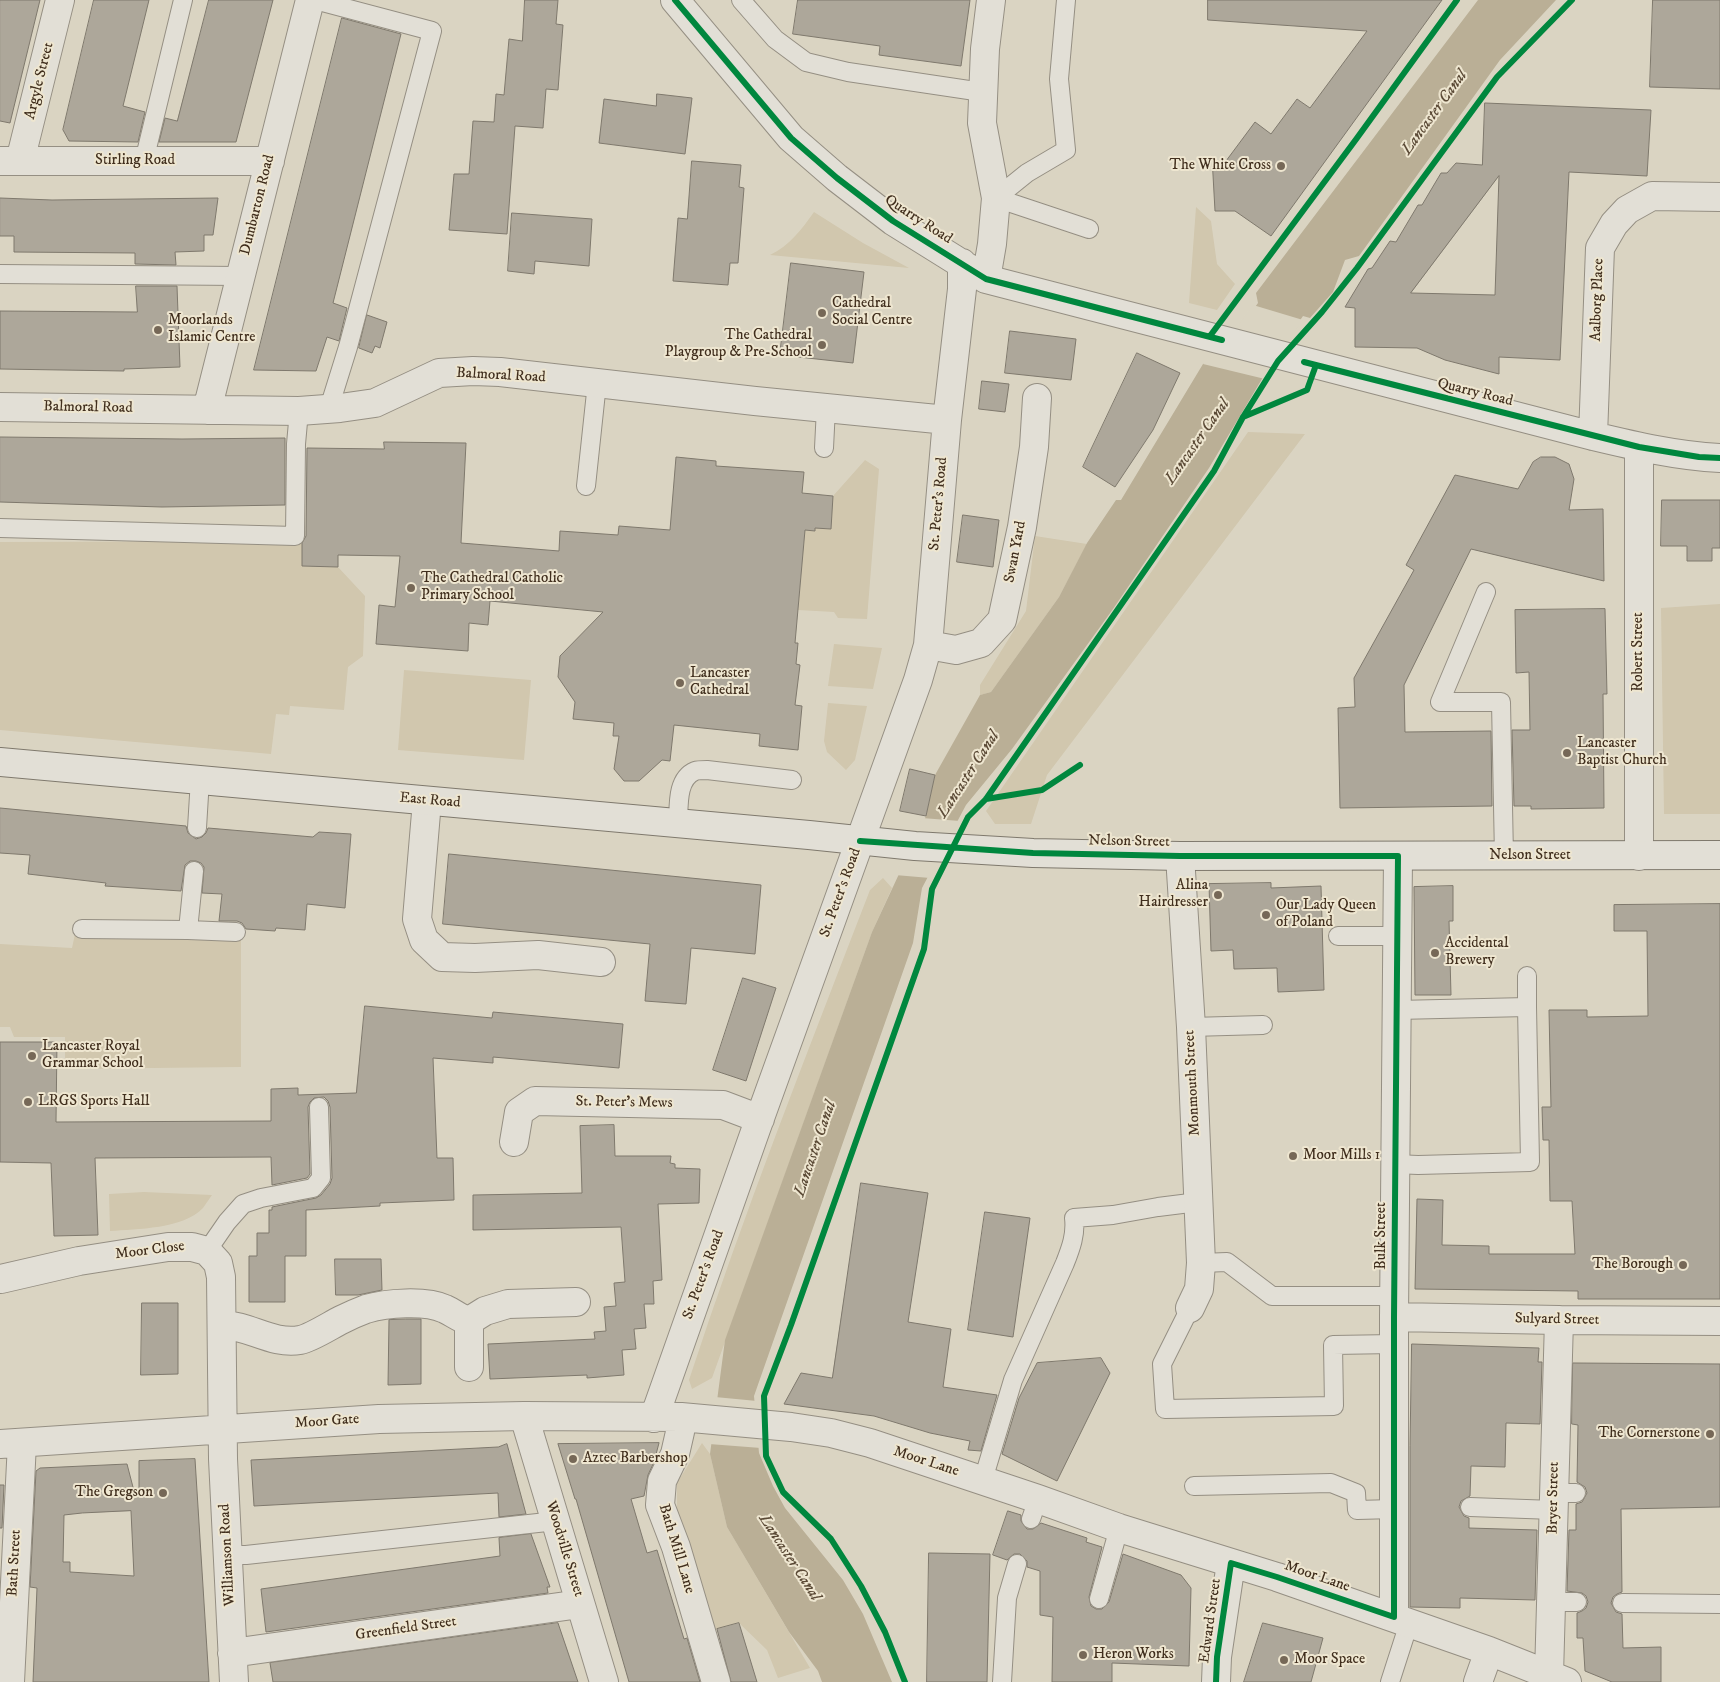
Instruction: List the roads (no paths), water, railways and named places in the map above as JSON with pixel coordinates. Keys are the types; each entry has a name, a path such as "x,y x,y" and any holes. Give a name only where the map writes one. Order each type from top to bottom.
{"street":[{"name":"Argyle Street","path":"10,161 60,0"},
{"name":"Dumbarton Road","path":"207,410 310,0"},
{"name":"Quarry Road","path":"675,0 791,138 837,178 893,222 986,279 1593,436 1639,447 1699,457 1720,458"},
{"path":"986,279 992,244 996,198 982,123 985,49 991,0"},
{"name":"Stirling Road","path":"10,161 270,161"},
{"name":"Aalborg Place","path":"1593,436 1600,248 1614,224 1627,210 1652,196 1720,197"},
{"name":"St. Peter's Road","path":"654,1418 918,680 928,645 947,420 962,289 962,263"},
{"name":"Balmoral Road","path":"0,407 299,411 375,403 440,374 473,371 500,372 947,420"},
{"name":"Swan Yard","path":"928,645 956,650 981,643 1002,620 1022,527 1034,447 1037,398"},
{"name":"Robert Street","path":"1639,447 1639,856"},
{"name":"East Road","path":"0,762 678,824 809,834 860,841"},
{"path":"426,801 416,920 424,940 442,956 475,958 538,955 601,962"},
{"name":"Nelson Street","path":"860,841 1019,853 1180,856 1720,855"},
{"name":"Monmouth Street","path":"1180,856 1191,1027 1201,1263 1199,1288 1190,1308"},
{"name":"Bulk Street","path":"1398,856 1394,1509 1401,1620"},
{"name":"St. Peter's Mews","path":"514,1142 519,1112 535,1102 723,1105 760,1119"},
{"name":"Moor Close","path":"2,1279 79,1261 168,1247 192,1247 207,1251 218,1262 219,1270 222,1324 223,1429"},
{"path":"469,1321 485,1311 508,1304 576,1302"},
{"path":"222,1324 236,1325 280,1340 301,1340 365,1310 384,1305 422,1304 445,1308 458,1317 469,1321"},
{"name":"Sulyard Street","path":"1394,1306 1559,1320 1720,1321"},
{"name":"Bryer Street","path":"1558,1679 1564,1602 1559,1320"},
{"path":"469,1321 469,1367"},
{"name":"Moor Gate","path":"11,1444 379,1418 524,1416 692,1418"},
{"name":"Woodville Street","path":"524,1416 604,1682"},
{"name":"Moor Lane","path":"692,1418 778,1425 831,1433 870,1443 983,1480 1035,1509 1119,1528 1277,1576 1558,1679"},
{"name":"Bath Mill Lane","path":"692,1418 680,1432 675,1454 662,1480 660,1505 676,1547 716,1682"},
{"name":"Williamson Road","path":"223,1429 234,1682"},
{"name":"Bath Street","path":"10,1682 7,1578 11,1444"},
{"name":"Edward Street","path":"1216,1682 1217,1657 1232,1563"},
{"name":"Greenfield Street","path":"232,1654 580,1604"},
{"path":"1478,1682 1488,1652"}],"lane":[{"path":"144,161 183,0"},
{"path":"314,0 432,32 351,337 329,408"},
{"path":"741,0 775,39 806,62 848,72 982,92"},
{"path":"996,198 1026,173 1066,150 1059,79 1066,0"},
{"path":"996,198 1089,229"},
{"path":"0,274 240,276"},
{"path":"586,486 597,383"},
{"path":"824,448 826,408"},
{"path":"0,528 294,536 296,444 299,411"},
{"path":"1486,592 1440,702 1501,702 1504,856"},
{"path":"678,824 680,792 686,778 695,771 707,770 792,780"},
{"path":"197,828 200,779"},
{"path":"188,930 194,871"},
{"path":"82,929 236,932"},
{"path":"1338,936 1397,936"},
{"path":"1395,1164 1530,1162 1527,976"},
{"path":"1397,1010 1527,1007"},
{"path":"1191,1027 1263,1025"},
{"path":"207,1251 227,1222 243,1204 261,1198 313,1188 321,1178 319,1107"},
{"path":"983,1480 1013,1380 1066,1263 1075,1228 1074,1218 1113,1215 1198,1202"},
{"path":"1201,1263 1228,1262 1272,1296 1394,1306"},
{"path":"1190,1308 1162,1364 1165,1409 1334,1406 1333,1345 1394,1344"},
{"path":"1194,1486 1331,1483 1356,1493 1357,1510 1394,1509"},
{"path":"1470,1507 1562,1499"},
{"path":"228,1555 256,1554 556,1521"},
{"path":"1099,1599 1119,1528"},
{"path":"1002,1682 1007,1598 1017,1564"},
{"path":"1622,1603 1720,1604"},
{"path":"1390,1682 1401,1620"}],"water":[{"name":"Lancaster Canal","path":"1478,0 1556,0 1500,60 1359,256 1345,260 1333,292 1310,318 1303,316 1275,357 1209,468 1113,609 1012,749 966,805 922,888 913,943 754,1396 759,1453 773,1486 785,1508 843,1580 863,1614 892,1682 822,1682 818,1671 789,1632 727,1527 710,1454 725,1340 872,932 926,816 935,775 980,695 991,692 1059,597 1087,543 1116,500 1121,500 1203,364 1217,358 1258,303 1256,293"}],"place":[{"name":"The White Cross","path":"1281,166"},
{"name":"Cathedral Social Centre","path":"822,313"},
{"name":"Moorlands Islamic Centre","path":"158,330"},
{"name":"The Cathedral Playgroup & Pre-School","path":"822,345"},
{"name":"The Cathedral Catholic Primary School","path":"411,588"},
{"name":"Lancaster Cathedral","path":"680,683"},
{"name":"Lancaster Baptist Church","path":"1567,753"},
{"name":"Alina Hairdresser","path":"1218,895"},
{"name":"Our Lady Queen of Poland","path":"1266,915"},
{"name":"Accidental Brewery","path":"1435,953"},
{"name":"Lancaster Royal Grammar School","path":"32,1056"},
{"name":"LRGS Sports Hall","path":"28,1102"},
{"name":"Moor Mills 1","path":"1293,1156"},
{"name":"The Borough","path":"1683,1265"},
{"name":"The Cornerstone","path":"1710,1434"},
{"name":"Aztec Barbershop","path":"573,1459"},
{"name":"The Gregson","path":"163,1493"},
{"name":"Heron Works","path":"1083,1655"},
{"name":"Moor Space","path":"1284,1660"}]}
